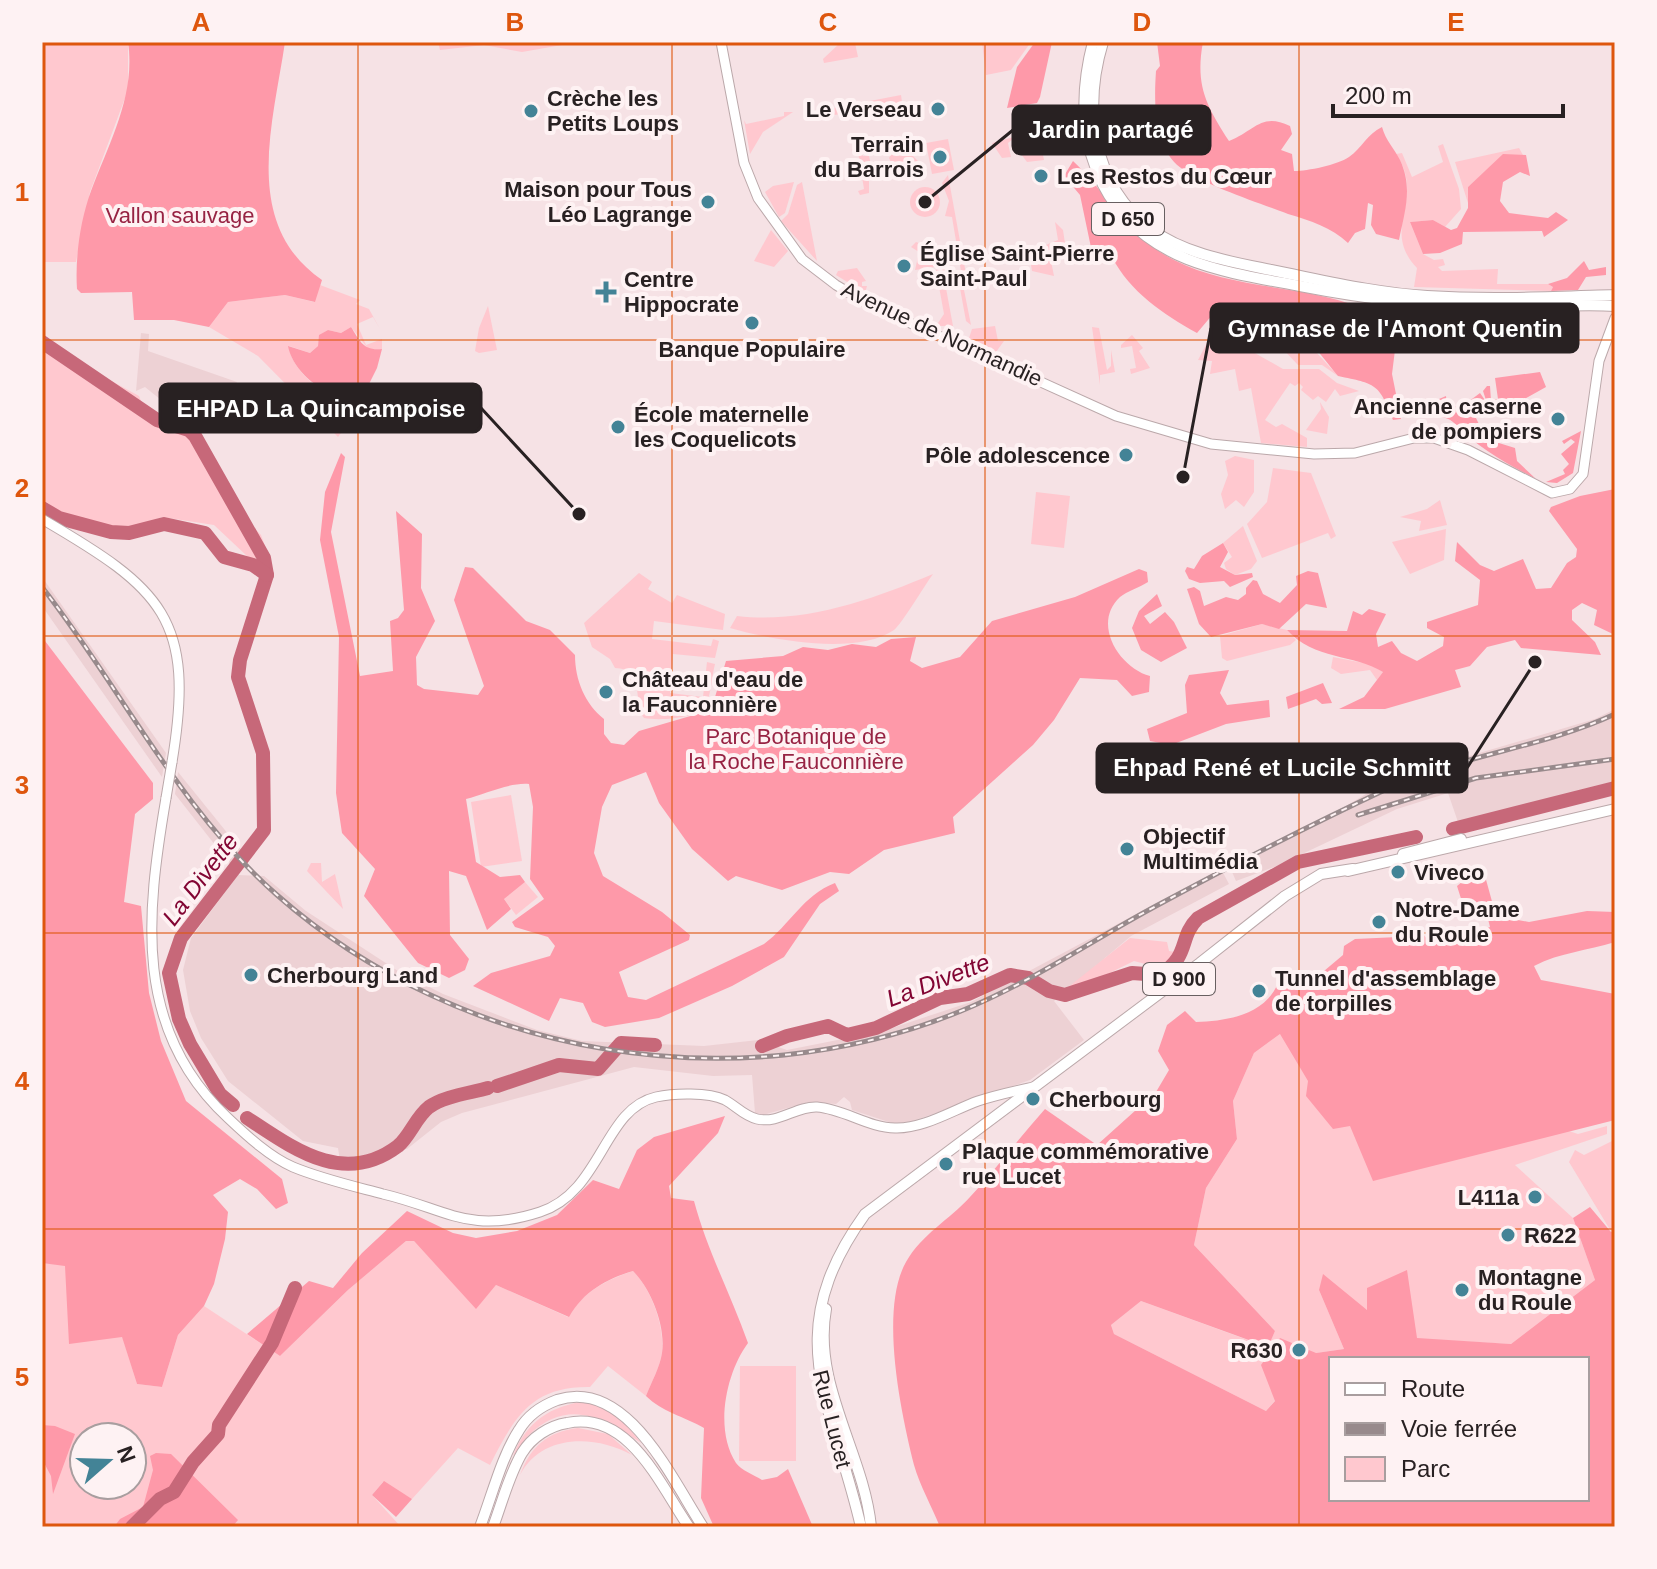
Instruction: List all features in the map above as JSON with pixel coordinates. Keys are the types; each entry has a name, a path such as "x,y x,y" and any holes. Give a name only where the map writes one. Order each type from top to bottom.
{"main road":[{"name":"Avenue de Normandie","path":"721,42 751,183 784,237 806,262 866,303 1116,416 1211,444 1314,454 1355,453 1414,438 1434,438 1468,450 1543,491 1558,493 1579,482 1586,465 1599,361 1615,318"},
{"name":"D 650","path":"1093,42 1082,101 1085,136 1094,165 1110,196 1132,224 1176,254 1240,274 1400,303 1489,308 1615,306"},
{"name":"D 650","path":"1103,42 1092,102 1102,161 1127,205 1151,229 1170,240 1241,264 1423,296 1615,295"},
{"name":"D 900","path":"42,519 99,553 148,594 173,637 182,690 152,905 151,949 160,1001 179,1057 200,1093 243,1132 291,1166 355,1188 387,1194 453,1218 478,1223 540,1212 572,1193 586,1179 627,1114 654,1097 719,1098 763,1120 818,1107 900,1128 1033,1087 1298,886 1326,873 1615,806"},
{"name":"Rue Lucet","path":"871,1527 830,1378 824,1327 829,1297 845,1257 875,1212 1033,1087"},
{"name":"Rue Lucet","path":"861,1527 820,1385 816,1346 822,1297 836,1258 865,1214 972,1135"},
{"path":"480,1527 513,1442 527,1419 551,1403 585,1396 607,1402 631,1420 703,1527"},
{"path":"493,1527 521,1454 530,1442 549,1428 577,1421 608,1427 627,1439 689,1527"}],"shaded area":[{"path":"141,333 149,334 148,351 237,382 229,401 202,433 145,387 136,391"},
{"path":"42,577 166,753 162,777 42,606"},
{"path":"1615,709 1615,782 1458,822 1448,793 1397,809 1277,866 1236,881 1229,865 1321,821 1391,779 1595,719"},
{"path":"178,772 241,850 230,864 175,794"},
{"path":"1221,869 1229,884 1131,936 1054,1001 1084,1040 1030,1080 907,1123 895,1124 852,1110 850,1102 844,1097 836,1104 809,1102 763,1115 755,1113 752,1075 713,1076 634,1067 462,1113 441,1122 407,1149 340,1161 338,1148 303,1141 228,1081 201,1038 190,1011 183,970 191,938 238,875 264,876 306,911 398,971 443,994 537,1030 582,1041 704,1046 758,1040 787,1050 883,1031 971,1002"}],"green space":[{"path":"42,42 128,42 128,90 90,192 76,262 42,262"},
{"name":"Vallon sauvage","path":"128,42 285,42 270,139 272,202 280,231 297,257 322,280 315,302 285,295 228,302 209,327 174,320 134,320 132,292 81,293 77,289 79,240 87,203 125,100"},
{"path":"438,42 579,42 522,52 484,45 440,50"},
{"path":"982,42 1031,42 1011,70 986,75"},
{"path":"1035,42 1052,42 1040,97 1037,103 1007,108 1017,67"},
{"path":"1157,42 1203,42 1200,71 1204,94 1229,141 1265,122 1290,126 1292,134 1281,150 1292,154 1294,171 1344,160 1382,127 1400,160 1406,180 1407,199 1399,240 1376,234 1371,225 1373,205 1368,203 1365,229 1355,233 1348,243 1320,225 1219,188 1181,168 1165,149 1157,123 1155,83 1156,71 1160,66"},
{"path":"840,43 855,43 858,57 824,63 823,59"},
{"path":"901,95 902,102 819,118 818,111"},
{"path":"784,112 793,112 763,132 750,154 744,120 746,124 784,116"},
{"path":"1038,130 1044,160 1027,162 1021,154 1023,148 1013,139 1008,143 1011,157 1002,158 992,143"},
{"name":"Terrain du Barrois","path":"948,139 954,170 932,174 926,143"},
{"path":"1443,144 1459,189 1461,209 1445,227 1433,220 1410,222 1423,254 1434,260 1443,259 1445,265 1438,267 1442,271 1498,269 1497,284 1548,284 1553,287 1551,291 1414,287 1417,268 1406,254 1402,240 1407,186 1396,154 1402,153 1412,177 1443,162 1438,146"},
{"path":"860,147 861,151 874,149 874,153 860,152 863,156 869,156 872,170 892,164 889,158 892,153 908,151 919,162 922,179 918,165 869,174 869,193 860,195 858,191 864,189 858,152 851,150"},
{"path":"1519,148 1523,155 1503,155 1468,187 1468,203 1455,162"},
{"path":"1503,154 1526,155 1530,176 1520,172 1503,182 1500,201 1509,213 1548,218 1556,212 1568,220 1544,237 1542,231 1463,232 1462,244 1440,253 1423,254 1410,222 1433,220 1451,230 1457,228 1468,208 1468,187"},
{"path":"1073,161 1144,240 1174,260 1242,282 1314,294 1359,307 1368,341 1395,350 1392,374 1401,419 1393,420 1384,399 1374,387 1338,376 1310,342 1290,329 1278,327 1247,332 1213,314 1197,333 1148,301 1119,270 1112,257 1093,257 1080,195 1064,176"},
{"path":"948,175 966,274 961,275 971,325 966,321 957,272 961,271 952,217 945,216 949,201 942,183"},
{"path":"794,182 785,213 779,217 765,192 773,186"},
{"path":"802,182 817,261 781,221 788,214 797,185"},
{"path":"925,187 936,191 940,202 936,213 925,217 914,213 910,202 914,191"},
{"path":"1055,222 1063,230 1067,257 1051,261 1054,276 1032,271 1029,252 1058,240"},
{"path":"771,230 788,251 774,267 754,261"},
{"path":"916,242 930,247 935,267 915,270 919,252 911,247"},
{"path":"1584,261 1589,270 1606,267 1606,275 1586,277 1578,290 1551,291 1553,287 1548,284 1567,278"},
{"path":"857,268 866,281 862,282 862,286 867,286 865,293 836,275 838,271"},
{"path":"946,268 947,271 943,272 953,326 936,326 944,314 936,270"},
{"path":"320,285 360,300 356,304 369,309 380,329 373,317 357,324 366,345 382,339 382,349 369,350 351,327 341,333 328,330 320,335 318,346 310,353 289,346 294,361 305,376 320,387 335,391 352,418 338,437 258,356 209,327 228,302 285,295 314,302"},
{"path":"488,306 497,350 479,353 475,351 479,328"},
{"path":"995,326 998,341 1004,341 996,352 969,338 972,329"},
{"path":"351,327 366,347 382,349 377,368 352,418 336,391 320,387 305,376 288,346 310,353 318,346 319,335 328,330 341,333"},
{"path":"1092,327 1099,328 1107,370 1111,366 1111,350 1115,372 1100,375 1100,385"},
{"path":"1262,327 1294,328 1338,376 1322,365 1298,365"},
{"path":"1132,335 1143,348 1139,351 1150,368 1131,374 1130,369 1136,368 1132,346 1121,348 1121,345"},
{"path":"1208,341 1246,348 1283,369 1319,369 1337,383 1359,391 1340,396 1335,389 1326,402 1318,396 1313,400 1301,390 1303,387 1299,383 1295,386 1290,383 1265,420 1276,427 1282,424 1307,438 1307,447 1261,443 1251,388 1239,391 1235,369 1210,374 1212,361 1198,360"},
{"path":"42,343 139,396 145,411 197,439 229,502 261,535 270,559 267,575 214,525 162,517 131,529 100,529 42,504"},
{"path":"1540,372 1546,387 1517,403 1495,408 1476,418 1486,439 1515,448 1517,461 1536,479 1492,454 1453,422 1432,410 1439,399 1446,396 1447,407 1464,405 1480,393 1487,403 1483,391 1487,386 1490,386 1491,401 1498,399 1495,378"},
{"path":"1320,402 1329,417 1327,434 1306,430 1321,409"},
{"path":"1581,431 1573,473 1557,483 1546,482 1565,474 1563,470 1569,464 1561,454 1575,442 1571,439 1564,444 1562,441"},
{"name":"Parc Botanique de la Roche Fauconnière","path":"341,453 345,457 331,532 360,676 393,671 390,621 398,618 404,610 396,511 422,534 421,588 435,621 416,657 417,685 424,689 478,695 484,686 454,600 465,567 473,568 526,621 550,630 575,655 582,691 604,719 604,734 611,743 624,745 639,731 711,710 726,661 783,656 803,647 828,650 852,644 876,647 891,639 916,637 910,661 922,668 960,657 992,621 1075,597 1139,569 1147,572 1148,582 1120,597 1108,620 1113,644 1120,655 1150,676 1149,692 1132,696 1117,680 1080,678 1054,720 1033,745 953,817 955,833 884,850 849,874 830,872 782,890 736,876 728,881 692,849 659,803 646,772 612,785 602,807 594,853 603,876 662,912 690,935 689,940 619,972 628,997 646,1000 764,944 814,895 835,883 839,891 820,904 784,957 732,986 659,1018 605,1027 592,1022 583,1003 560,998 549,1021 473,986 491,973 550,956 555,946 548,937 515,927 512,922 544,899 530,879 533,807 529,784 506,787 466,799 476,862 500,877 520,875 525,882 504,899 511,909 487,930 466,876 449,871 450,935 469,959 465,970 449,978 418,963 364,896 375,869 342,833 336,793 339,637 320,540 325,492"},
{"path":"1235,456 1254,460 1254,492 1244,507 1236,500 1225,509 1221,494 1228,475 1225,461"},
{"path":"1273,468 1311,473 1336,536 1331,539 1328,533 1262,558 1247,524 1267,502"},
{"path":"1615,489 1615,635 1594,625 1597,610 1582,603 1572,610 1572,620 1595,642 1601,655 1521,648 1515,640 1487,647 1470,666 1455,670 1461,687 1385,709 1339,709 1364,697 1383,672 1309,647 1287,630 1347,631 1353,611 1362,615 1369,609 1386,614 1376,634 1378,647 1392,641 1401,653 1417,661 1443,646 1444,637 1427,628 1427,622 1478,605 1480,580 1455,561 1457,542 1480,565 1494,571 1523,559 1536,589 1551,588 1567,563 1576,557 1577,549 1549,511 1551,507 1580,496"},
{"path":"1036,492 1070,496 1064,548 1031,544"},
{"path":"1440,500 1447,525 1419,531 1421,521 1400,517 1427,509"},
{"path":"1243,526 1257,561 1251,569 1235,575 1226,569 1224,563 1232,557 1223,543"},
{"path":"1446,529 1444,560 1410,574 1392,542"},
{"path":"1223,543 1228,552 1220,567 1235,575 1252,573 1253,577 1230,587 1224,581 1200,583 1189,579 1185,571 1187,567 1194,569 1202,556"},
{"path":"1308,571 1318,573 1327,608 1306,604 1279,629 1262,624 1211,637 1199,624 1187,589 1194,587 1200,591 1204,606 1226,597 1238,600 1246,594 1246,588 1253,580 1257,581 1263,594 1280,603 1297,585 1296,576"},
{"path":"639,573 652,582 648,589 672,603 677,595 725,614 723,630 654,621 652,639 711,646 713,639 719,641 715,658 673,654 670,693 703,697 707,662 715,664 707,703 688,716 644,718 631,674 615,668 610,659 592,647 584,623"},
{"path":"933,574 897,627 878,638 836,644 814,643 730,628 737,616 787,616 837,608"},
{"path":"1157,594 1162,606 1144,616 1150,624 1165,612 1174,622 1187,648 1161,662 1141,650 1132,628 1139,611"},
{"path":"1262,624 1287,630 1296,640 1290,645 1227,661 1222,658 1220,636"},
{"path":"42,637 153,783 153,799 135,814 124,902 141,906 149,993 161,1041 186,1101 282,1179 288,1203 276,1209 257,1189 240,1179 213,1195 228,1212 214,1284 204,1306 178,1335 162,1387 137,1384 122,1337 69,1344 65,1266 42,1263"},
{"path":"1333,657 1369,664 1383,672 1377,680 1370,670 1341,674 1331,668"},
{"path":"1229,670 1220,693 1227,705 1269,700 1270,717 1226,724 1171,745 1150,741 1147,729 1187,713 1185,685 1189,675"},
{"path":"1323,683 1332,703 1322,704 1316,699 1288,709 1286,697"},
{"path":"511,795 522,861 481,867 471,802"},
{"path":"311,863 321,863 322,882 335,874 343,909 307,871"},
{"path":"1485,876 1496,916 1529,922 1587,911 1615,912 1615,942 1534,966 1541,980 1615,994 1615,1120 1373,1181 1350,1126 1333,1129 1306,1096 1308,1081 1280,1034 1254,1053 1233,1101 1237,1139 1206,1188 1194,1245 1275,1331 1268,1347 1141,1301 1111,1325 1114,1334 1266,1411 1275,1401 1261,1365 1280,1338 1316,1353 1344,1349 1319,1290 1323,1274 1367,1310 1367,1288 1407,1270 1417,1338 1511,1344 1595,1280 1573,1218 1590,1207 1611,1232 1615,1231 1615,1527 940,1527 914,1465 895,1362 894,1307 898,1282 912,1252 970,1197 1045,1109 1097,1145 1156,1092 1169,1070 1158,1051 1167,1025 1185,1011 1196,1022 1223,1020 1249,1012 1269,997 1281,973 1324,971 1343,955 1344,946 1355,939 1398,937 1400,942 1423,934 1427,939 1440,938 1446,942 1490,927 1484,903 1464,908 1457,886 1468,877"},
{"path":"525,882 538,897 516,915 504,899"},
{"path":"1130,938 1167,942 1169,951 1175,952 1172,960 1160,968 1134,961 1073,991 1062,992"},
{"path":"1280,1034 1578,1134 1607,1126 1607,1134 1515,1165 1573,1218 1595,1280 1511,1344 1417,1339 1367,1310 1319,1290 1344,1349 1316,1353 1266,1411 1114,1334 1111,1325 1141,1301 1267,1347 1275,1331 1194,1245 1206,1188 1237,1139 1233,1101 1254,1053"},
{"path":"725,1116 718,1133 669,1186 671,1198 694,1201 748,1343 729,1385 724,1418 729,1449 738,1466 762,1480 777,1477 788,1469 813,1527 714,1527 701,1498 704,1428 666,1410 646,1396 661,1358 662,1331 651,1298 633,1271 596,1288 581,1300 569,1317 496,1285 476,1309 414,1241 406,1241 348,1290 280,1356 247,1334 309,1281 333,1288 362,1253 407,1211 453,1233 476,1238 517,1231 557,1215 593,1180 619,1189 637,1150 654,1137"},
{"path":"1615,1131 1615,1232 1612,1233 1569,1162 1575,1150 1584,1155 1614,1140"},
{"path":"406,1241 414,1241 476,1308 496,1285 568,1317 596,1288 633,1271 646,1288 655,1309 662,1342 661,1358 646,1396 608,1366 590,1387 553,1392 527,1408 507,1433 490,1465 458,1448 412,1499 383,1482 372,1495 401,1527 42,1527 42,1263 65,1265 122,1336 137,1384 162,1387 178,1335 204,1306 280,1356 348,1290"},
{"path":"740,1366 796,1366 796,1461 739,1461"},
{"path":"587,1401 617,1417 641,1443 600,1420 572,1414 543,1424 528,1436 513,1456 525,1433 541,1417 562,1407"},
{"path":"42,1425 68,1431 68,1453 53,1494 51,1476 42,1459"},
{"path":"578,1428 608,1434 632,1455 602,1444 571,1442 542,1451 520,1475 529,1456 542,1442 557,1433"},
{"path":"156,1453 171,1454 238,1520 232,1527 114,1527 120,1519 148,1501 153,1470 150,1456"},
{"path":"384,1481 412,1499 396,1517 372,1495"}],"waterway":[{"name":"La Divette","path":"42,342 157,420 189,430 264,558 267,575 240,660 238,677 263,753 264,830 181,938 169,973 179,1019 190,1044 220,1094 233,1105"},
{"name":"La Divette","path":"42,508 59,518 111,532 129,533 164,524 205,533 224,557 253,565 267,575"},
{"name":"La Divette","path":"1453,829 1615,788"},
{"name":"La Divette","path":"762,1046 828,1026 847,1035 876,1028 940,998 968,994 1010,975 1028,978 1049,991 1065,995 1132,973 1160,975 1176,960 1198,918 1298,862 1416,837"},
{"name":"La Divette","path":"497,1086 559,1065 598,1069 621,1043 655,1045"},
{"name":"La Divette","path":"247,1118 283,1141 320,1159 358,1163 378,1158 398,1146 424,1111 435,1103 488,1088"},
{"path":"132,1527 160,1499 174,1492 193,1462 218,1434 219,1425 272,1343 295,1288"}],"railway":[{"path":"42,587 152,747 210,825 277,895 350,950 430,995 514,1027 603,1049 693,1058 784,1055 874,1039 961,1011 1036,975 1213,875 1387,789 1415,777 1559,735 1615,714"},
{"path":"1358,815 1476,778 1615,759"}],"place":[{"name":"Le Verseau","path":"938,109"},
{"name":"Crèche les Petits Loups","path":"531,111"},
{"name":"Terrain du Barrois","path":"940,157"},
{"name":"Les Restos du Cœur","path":"1041,176"},
{"name":"Maison pour Tous Léo Lagrange","path":"708,202"},
{"name":"Jardin partagé","path":"925,202"},
{"name":"Église Saint-Pierre Saint-Paul","path":"904,266"},
{"name":"Centre Hippocrate","path":"606,292"},
{"name":"Banque Populaire","path":"752,323"},
{"name":"Ancienne caserne de pompiers","path":"1558,419"},
{"name":"École maternelle les Coquelicots","path":"618,427"},
{"name":"Pôle adolescence","path":"1126,455"},
{"name":"Gymnase de l'Amont Quentin","path":"1183,477"},
{"name":"EHPAD La Quincampoise","path":"579,514"},
{"name":"Ehpad René et Lucile Schmitt","path":"1535,662"},
{"name":"Château d'eau de la Fauconnière","path":"606,692"},
{"name":"Objectif Multimédia","path":"1127,849"},
{"name":"Viveco","path":"1398,872"},
{"name":"Notre-Dame du Roule","path":"1379,922"},
{"name":"Cherbourg Land","path":"251,975"},
{"name":"Tunnel d'assemblage de torpilles","path":"1259,991"},
{"name":"Cherbourg","path":"1033,1099"},
{"name":"Plaque commémorative rue Lucet","path":"946,1164"},
{"name":"L411a","path":"1535,1197"},
{"name":"R622","path":"1508,1235"},
{"name":"Montagne du Roule","path":"1462,1290"},
{"name":"R630","path":"1299,1350"}]}
